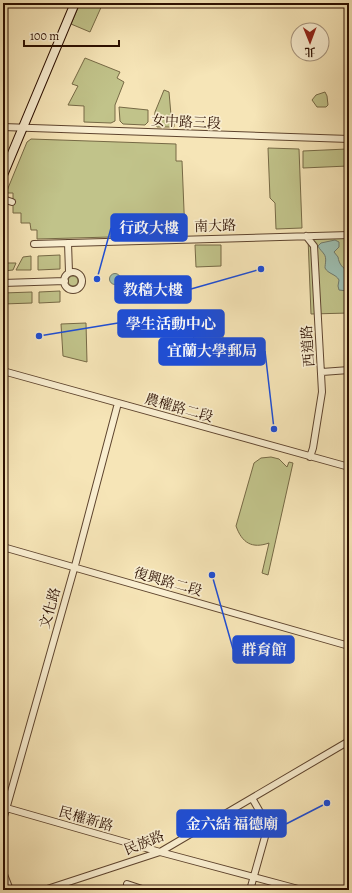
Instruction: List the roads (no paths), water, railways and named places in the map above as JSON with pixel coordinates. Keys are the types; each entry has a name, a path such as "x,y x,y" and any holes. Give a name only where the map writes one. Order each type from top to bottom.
{"street":[{"path":"3,174 75,3"},
{"name":"女中路三段","path":"3,128 349,139"},
{"path":"3,199 12,202"},
{"name":"南大路","path":"34,244 349,234"},
{"name":"西道路","path":"306,236 314,246 322,372 322,392 313,448 310,457"},
{"path":"68,243 69,272 66,275 65,281 67,288 70,290 78,290 82,285 80,274 73,271 69,272"},
{"path":"3,283 65,281"},
{"path":"322,372 349,370"},
{"name":"農權路二段","path":"3,371 349,467"},
{"name":"文化路","path":"3,820 5,808 74,568 118,403"},
{"name":"復興路二段","path":"3,547 349,646"},
{"name":"民族路","path":"44,890 160,852 349,741"},
{"path":"250,890 268,826 252,798"},
{"name":"民權新路","path":"5,808 302,890"},
{"path":"3,872 10,890"},
{"path":"127,884 145,890"}],"place":[{"name":"教穡大樓","path":"261,269"},
{"name":"行政大樓","path":"97,279"},
{"name":"學生活動中心","path":"39,336"},
{"name":"宜蘭大學郵局","path":"274,429"},
{"name":"群育館","path":"212,575"},
{"name":"金六結 福德廟","path":"327,803"}]}
